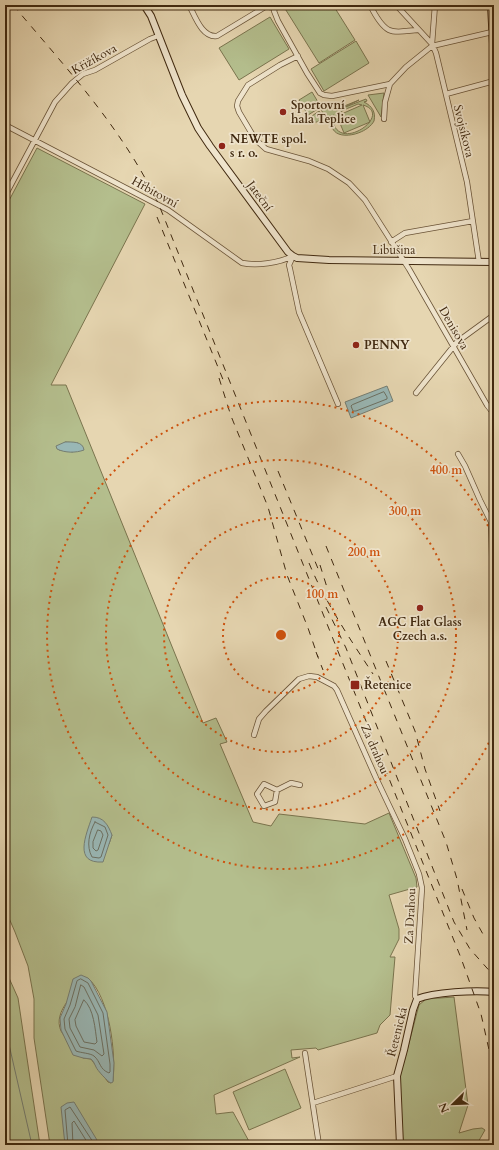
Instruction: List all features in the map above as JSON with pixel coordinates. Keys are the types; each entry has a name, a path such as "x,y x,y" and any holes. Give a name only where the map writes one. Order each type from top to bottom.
{"main road":[{"name":"Jateční","path":"144,5 182,95 198,128 288,252 294,256"},
{"path":"491,5 493,14 492,32 494,63"},
{"name":"Libušina","path":"294,256 329,260 494,262"},
{"path":"494,632 494,688"},
{"name":"Řetenická","path":"400,1145 397,1076 417,999 425,996 466,992 494,992"}],"street":[{"path":"190,5 203,30 211,36 217,36 265,7 275,7 275,14 278,21 317,89 324,95 332,96 390,84"},
{"path":"370,5 375,15 389,30 397,32 418,30"},
{"path":"396,5 432,46"},
{"name":"Svojsíkova","path":"435,5 432,46 436,53 467,182 479,262"},
{"path":"384,119 385,102 390,84 406,66 432,46 492,32"},
{"name":"Křižíkova","path":"5,196 55,102 72,83 83,74 95,70 158,36"},
{"name":"Denisova","path":"298,56 280,65 248,85 238,101 237,106 239,112 255,139 266,149 309,161 328,169 349,183 365,200 404,261 487,405 494,414"},
{"path":"446,94 494,81"},
{"name":"Hřbitovní","path":"5,125 171,212 242,262 251,264 260,263 281,260 294,256"},
{"name":"Libušina","path":"391,242 405,233 473,221"},
{"path":"294,256 289,265 299,312 338,404"},
{"path":"416,393 457,342 494,315"},
{"path":"458,454 480,500 493,521 494,625"},
{"name":"Za drahou","path":"254,735 259,720 299,679 310,676 317,677 334,686 376,778 395,815"},
{"path":"277,790 291,783 300,786"},
{"path":"264,784 277,790 275,802 264,806 257,794 264,784"},
{"name":"Za Drahou","path":"395,815 422,883 415,996 417,999"},
{"path":"305,1053 318,1145"},
{"path":"312,1103 397,1076"}],"green space":[{"path":"287,5 333,5 355,40 319,63 284,7"},
{"path":"270,17 289,49 239,80 219,48"},
{"path":"356,41 369,63 324,91 311,69"},
{"path":"312,92 321,107 308,115 299,100"},
{"path":"384,93 381,117 368,95"},
{"path":"366,99 367,101 364,102 373,110 374,121 369,127 354,134 346,135 339,134 334,131 332,124 334,115 325,118 321,109 334,104 337,111 337,109 359,100 343,108","holes":["358,104 362,105 337,116 342,111","363,105 371,109 373,115 370,122","337,116 344,133 339,132 334,125 334,120","369,122 364,128 355,132 347,134 344,133"]},
{"path":"319,111 324,118 314,122 312,116"},
{"path":"37,148 145,204 51,385 66,385 203,723 216,718 227,742 220,744 253,822 271,826 279,814 365,824 389,813 416,878 417,887 389,895 399,929 399,939 390,957 395,957 390,1015 380,1025 377,1033 318,1050 316,1048 291,1050 292,1058 300,1057 214,1095 216,1114 233,1112 251,1145 50,1145 34,1038 34,999 28,966 5,909 5,422 7,419 5,416 5,208","holes":["65,442 78,443 73,452 59,450","92,818 112,835 109,844","88,978 96,987 102,999 110,1026 112,1041 114,1069 113,1081 111,1083 108,1082 91,1059 83,1058 61,1031 59,1024 60,1016 72,995"]},
{"path":"5,969 18,998 40,1145 5,1145"},
{"path":"454,997 468,1105 459,1133 473,1129 482,1128 485,1130 477,1144 474,1145 403,1145 399,1076 419,1005 426,999"},
{"path":"285,1069 301,1108 249,1130 233,1092"}],"water":[{"path":"387,386 393,401 351,418 345,402"},
{"path":"65,442 74,442 82,445 84,450 70,452 57,449 56,446"},
{"path":"92,817 103,820 112,835 103,862 94,861 88,858 85,853 85,840"},
{"path":"81,975 91,981 107,1012 114,1063 113,1082 111,1083 100,1073 91,1059 73,1055 61,1030 60,1018 66,1004 73,979"},
{"path":"74,1102 100,1145 65,1145 61,1107 67,1103"}],"waterway":[{"path":"5,1027 32,1145"}],"railway":[{"path":"13,5 93,100 129,151 145,177 159,205 461,958 481,1014 494,1072"},
{"path":"157,217 224,382"},
{"path":"219,378 231,416 268,507 287,575 318,657"},
{"path":"278,471 319,571"},
{"path":"326,546 446,842 457,879 467,930"},
{"path":"309,563 330,606 373,674"},
{"path":"320,565 330,597"},
{"path":"326,607 346,648 454,922 470,949 494,976"},
{"path":"316,652 323,670"},
{"path":"386,661 415,731 425,769 440,811"},
{"path":"462,889 474,918 484,936"}],"place":[{"name":"Sportovní hala Teplice","path":"283,112"},
{"name":"NEWTE spol. s r. o.","path":"222,146"},
{"name":"PENNY","path":"356,345"},
{"name":"AGC Flat Glass Czech a.s.","path":"420,608"},
{"name":"Řetenice","path":"355,685"}]}
